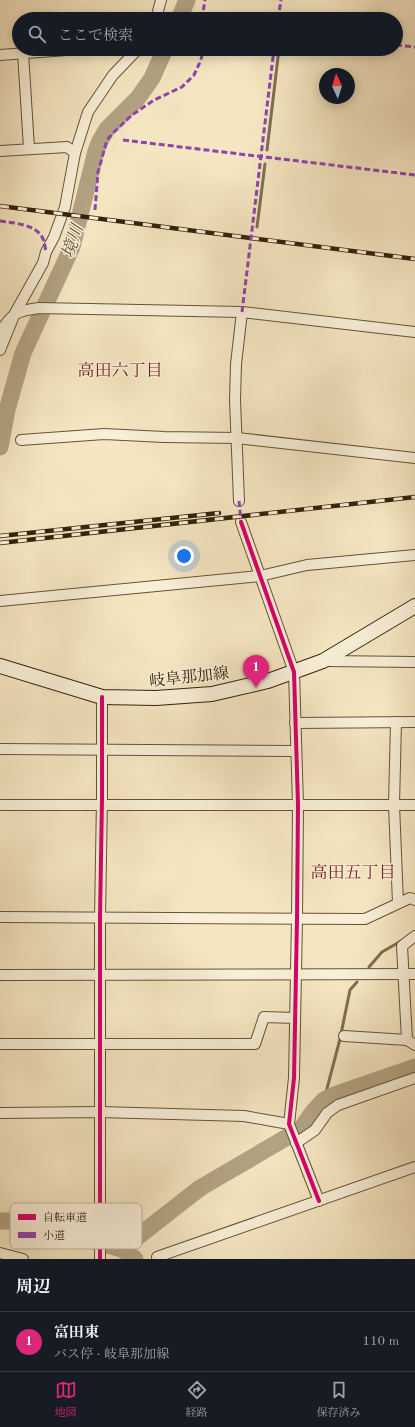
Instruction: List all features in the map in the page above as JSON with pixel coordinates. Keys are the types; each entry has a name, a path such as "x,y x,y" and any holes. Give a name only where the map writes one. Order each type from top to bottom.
{"main road":[{"name":"岐阜那加線","path":"0,666 102,697 156,698 212,694 268,681 323,661 415,606"}],"street":[{"path":"158,12 162,0"},
{"path":"0,55 12,54"},
{"path":"23,56 29,148"},
{"path":"0,350 20,312 54,237 65,207 75,153 88,112 113,75 129,56"},
{"path":"0,151 29,148 67,147 75,153"},
{"path":"0,332 6,323 20,312 39,308 242,312 415,332"},
{"path":"239,501 235,400 236,364 242,312"},
{"path":"21,440 104,434 237,438 415,458"},
{"path":"241,522 294,672 298,805 294,1078 288,1124 296,1140 319,1201"},
{"path":"0,601 260,576 307,565 415,555"},
{"path":"323,661 415,662"},
{"path":"99,1203 102,697"},
{"path":"396,722 394,805 398,903"},
{"path":"295,723 415,722"},
{"path":"0,750 296,751"},
{"path":"0,805 415,805"},
{"path":"0,917 365,919 410,898 415,900"},
{"path":"344,1036 411,1042 402,946 415,936"},
{"path":"0,975 100,976 415,974"},
{"path":"0,1044 255,1044 264,1017 295,1018"},
{"path":"296,1140 315,1130 327,1113 338,1105 415,1078"},
{"path":"0,1113 100,1112 244,1116 288,1124"},
{"path":"157,1257 415,1167"},
{"path":"0,1253 23,1259"}],"waterway":[{"name":"境川","path":"182,12 187,0"},
{"name":"境川","path":"0,447 7,410 23,353 72,247 96,151 100,141 107,129 138,98 152,78 162,56"},
{"path":"267,150 278,56"},
{"path":"257,227 265,164"},
{"path":"369,967 382,952 401,941"},
{"path":"324,1100 340,1039 350,990 357,982"},
{"path":"142,1233 200,1188 301,1129 324,1100 334,1095 415,1067"},
{"path":"0,1221 10,1222"},
{"path":"122,1249 135,1259"}],"railway":[{"path":"0,206 415,259"},
{"path":"0,543 415,497"},
{"path":"0,536 219,513"}],"marked path":[{"path":"203,12 205,0"},
{"path":"279,12 281,0"},
{"path":"403,46 415,47"},
{"path":"95,210 98,172 107,140 132,115 154,100 182,87 194,75 202,56"},
{"path":"242,312 273,56"},
{"path":"123,140 415,175"},
{"path":"0,221 24,225 36,230 43,239 46,252"},
{"path":"239,501 241,522"}],"cycle path":[{"path":"241,522 294,672 298,805 297,919 294,1078 289,1124 319,1201"},
{"path":"100,1203 102,697"},
{"path":"100,1249 100,1259"}],"place":[{"name":"富田東","path":"256,688"}],"district":[{"name":"高田六丁目","path":"120,370"},
{"name":"高田五丁目","path":"353,872"}]}
